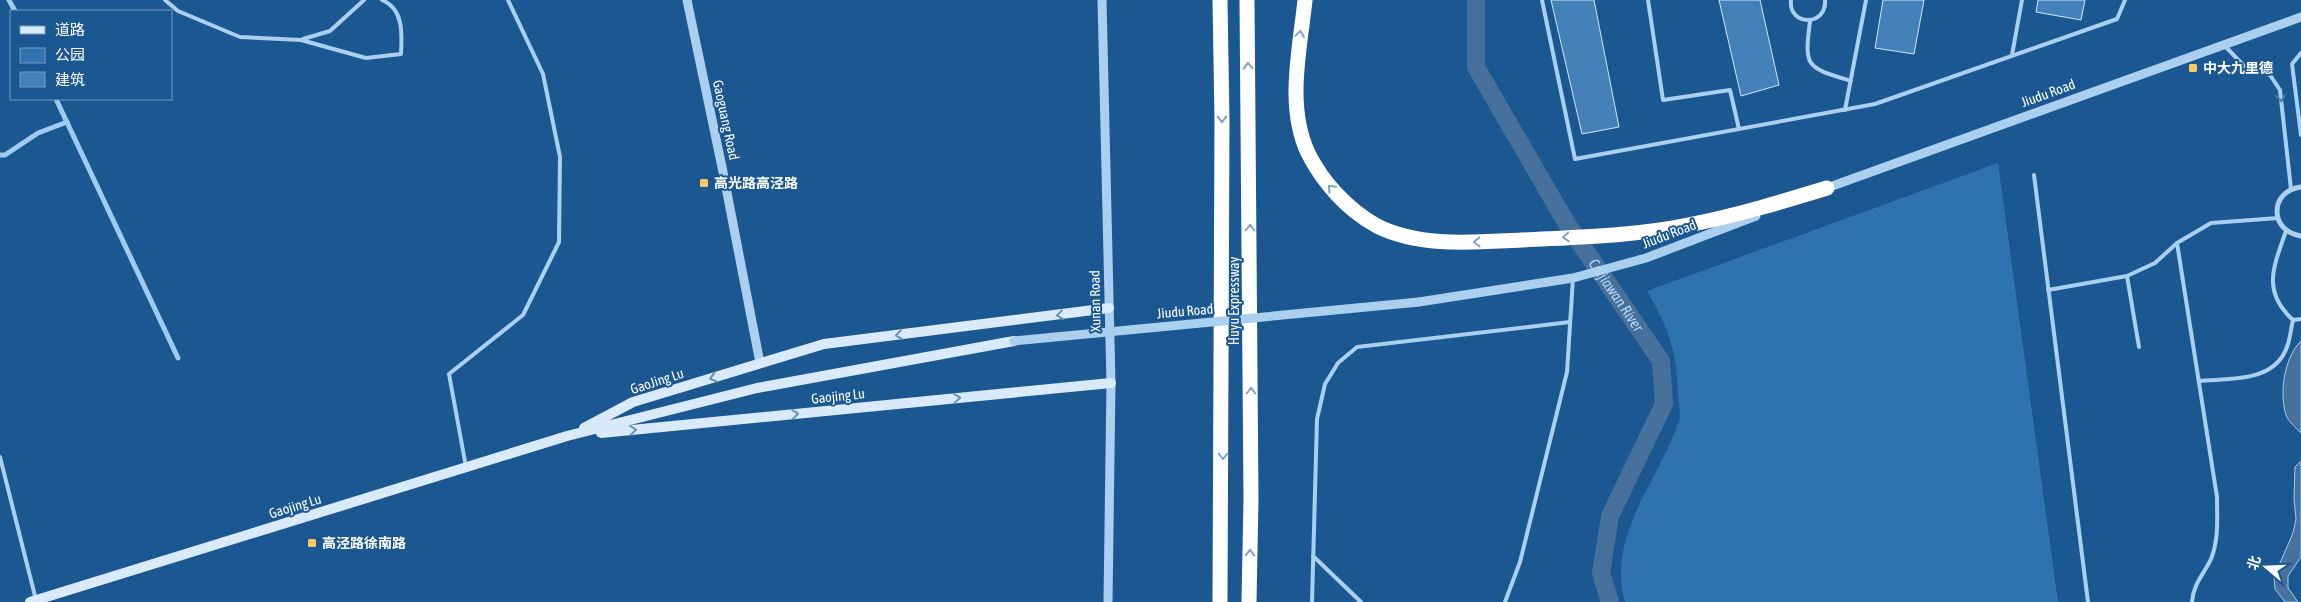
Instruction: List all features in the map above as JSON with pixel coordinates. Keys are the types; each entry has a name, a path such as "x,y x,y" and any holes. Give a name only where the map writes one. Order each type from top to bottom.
{"highway":[{"name":"Huyu Expressway","path":"1220,0 1222,180 1220,602"},
{"name":"Huyu Expressway","path":"1247,0 1251,488 1249,602"},
{"path":"1305,0 1299,45 1296,96 1299,124 1308,152 1324,180 1342,200 1378,226 1410,237 1450,242 1606,235 1687,226 1730,216 1826,188"}],"main road":[{"name":"GaoJing Lu","path":"567,436 633,402 824,344 1109,308"},
{"name":"Gaojing Lu","path":"33,601 567,436 757,388 1014,341"},
{"name":"Gaojing Lu","path":"567,436 1110,383"}],"street":[{"name":"Gaoguang Road","path":"687,0 760,363"},
{"name":"Xunan Road","path":"1102,0 1110,383 1108,602"},
{"name":"Jiudu Road","path":"1014,341 1419,302 1573,278 1646,258 1826,188 2301,16"},
{"path":"2301,187 2291,189 2279,202 2278,218 2286,231 2301,237"}],"lane":[{"path":"165,0 178,11 240,37 301,40 366,58 401,54 402,23 391,4 382,0"},
{"path":"301,40 330,31 364,0"},
{"path":"466,468 449,374 524,316 560,242 560,157 545,83 543,74 508,0"},
{"path":"1542,0 1575,159 1875,104 2117,19 2125,0"},
{"path":"1648,0 1663,100 1730,90 1739,129"},
{"path":"1790,0 1794,14 1799,18 1810,21 1821,15 1826,0"},
{"path":"1845,110 1866,0"},
{"path":"2012,55 2022,0"},
{"path":"1810,21 1806,51 1809,63 1818,71 1850,82"},
{"path":"2223,45 2244,66 2270,76 2280,90 2291,189"},
{"path":"2301,53 2292,64 2301,135"},
{"path":"2034,175 2088,602"},
{"path":"2048,290 2127,276 2155,263 2177,243 2211,223 2278,218"},
{"path":"2286,231 2271,279 2280,308 2292,320"},
{"path":"2177,243 2217,497 2217,536 2211,560 2198,579 2192,602"},
{"path":"2127,276 2139,347"},
{"path":"1505,602 1520,562 1567,372 1573,278"},
{"path":"2292,320 2301,319"},
{"path":"2198,381 2257,375 2275,367 2287,347 2292,320"},
{"path":"1312,602 1317,419 1325,384 1338,362 1357,348 1570,322"},
{"path":"0,457 33,601"},
{"path":"1313,556 1361,602"}],"green space":[{"path":"1998,163 2058,602 1625,602 1621,578 1623,554 1628,531 1670,443 1680,415 1674,353 1661,317 1647,291"}],"shaded area":[{"path":"2301,341 2301,433 2287,417 2284,406 2283,386 2290,357"},
{"path":"2301,461 2301,557 2288,576 2288,588 2298,602 2285,602 2275,589 2274,577 2293,533 2296,519 2294,499 2295,467"}],"building":[{"path":"1551,0 1594,0 1619,127 1582,134"},
{"path":"1719,0 1760,0 1779,85 1741,96"},
{"path":"1883,0 1924,0 1914,54 1875,48"},
{"path":"2038,0 2085,0 2081,20 2036,12"}],"waterway":[{"path":"9,0 14,10"},
{"name":"Caijiawan River","path":"1476,0 1476,67 1567,224 1661,361 1664,404 1610,516 1601,573 1610,602"},
{"path":"56,100 178,358"},
{"path":"0,155 5,155 38,133 67,122"}],"place":[{"name":"中大九里德","path":"2193,68"},
{"name":"高光路高泾路","path":"704,183"},
{"name":"高泾路徐南路","path":"312,543"}]}
